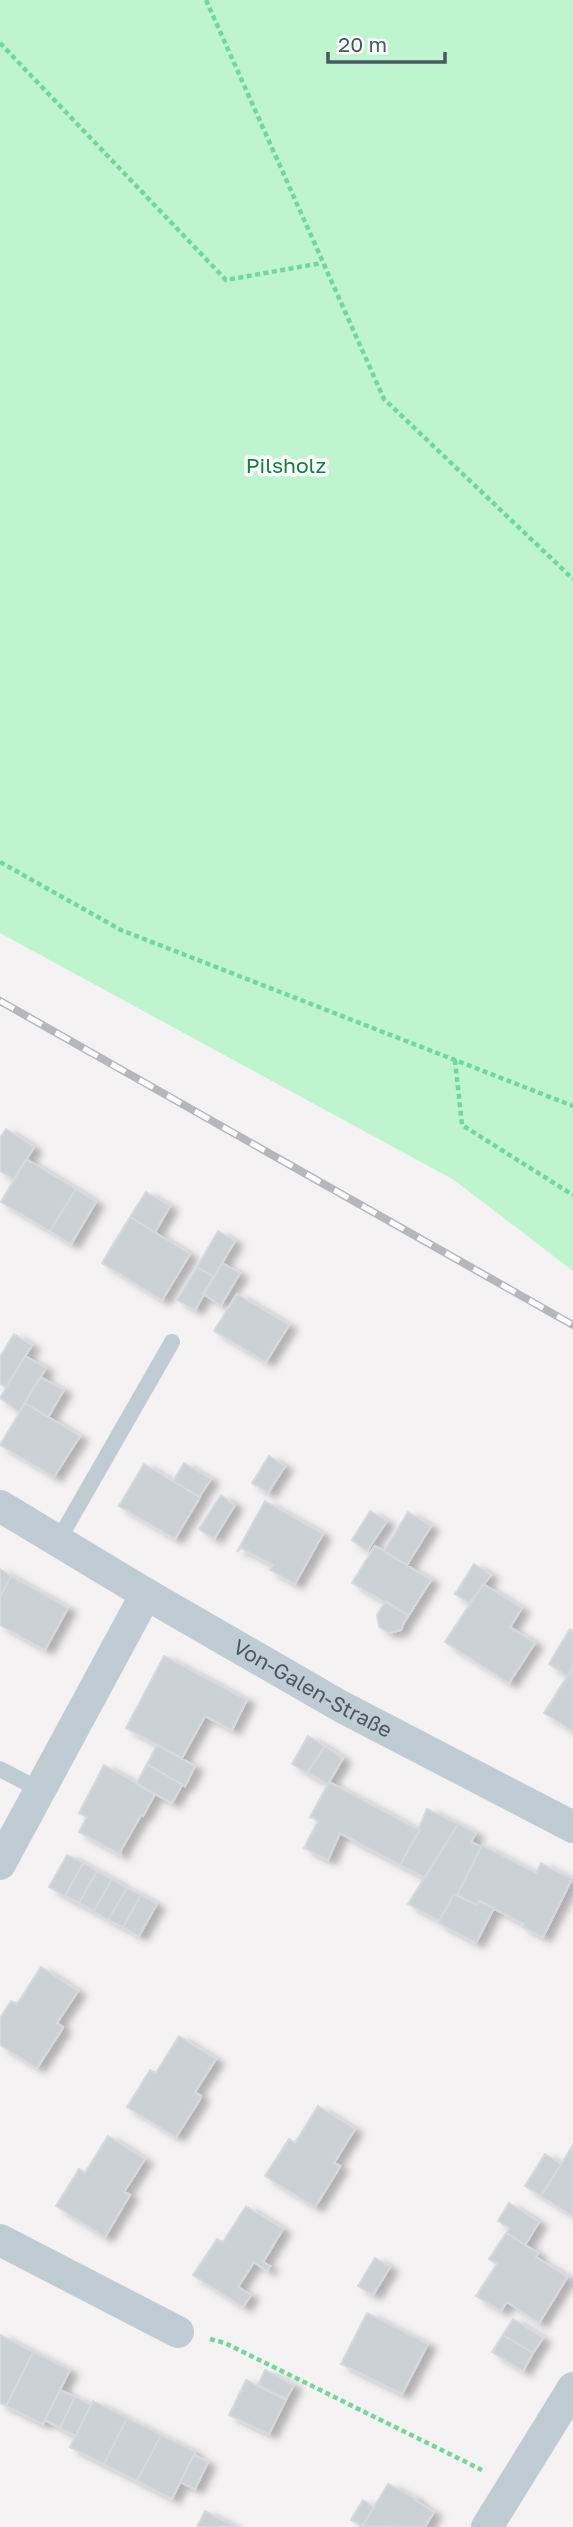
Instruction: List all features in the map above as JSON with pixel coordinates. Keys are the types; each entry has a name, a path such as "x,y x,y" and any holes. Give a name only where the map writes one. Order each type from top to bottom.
{"street":[{"name":"Von-Galen-Straße","path":"0,1506 342,1707 573,1827"},
{"path":"0,1864 146,1594"},
{"path":"0,2240 178,2332"},
{"path":"487,2527 573,2389"}],"lane":[{"path":"58,1541 172,1342"},
{"path":"0,1769 40,1790"}],"path":[{"path":"206,0 384,399 573,579"},
{"path":"0,43 226,280 322,263"},
{"path":"0,862 121,930 573,1106"},
{"path":"455,1060 462,1125 573,1195"},
{"path":"178,2332 225,2343 513,2485"}],"green space":[{"name":"Pilsholz","path":"0,0 573,0 573,1271 454,1180 0,933"}],"building":[{"path":"6,1129 34,1147 14,1180 0,1171 0,1138"},
{"path":"26,1159 76,1189 50,1231 1,1202"},
{"path":"76,1189 96,1202 71,1244 50,1231"},
{"path":"146,1192 170,1206 155,1232 130,1217"},
{"path":"130,1217 190,1254 162,1300 102,1263"},
{"path":"218,1231 235,1241 214,1277 197,1267"},
{"path":"222,1263 240,1273 221,1305 203,1294"},
{"path":"197,1267 214,1277 195,1310 177,1300"},
{"path":"237,1294 289,1325 266,1362 214,1331"},
{"path":"14,1334 32,1345 6,1387 0,1384 0,1357"},
{"path":"25,1356 46,1368 19,1412 0,1398"},
{"path":"40,1377 64,1390 48,1417 25,1403"},
{"path":"25,1403 80,1436 54,1477 0,1445"},
{"path":"269,1456 285,1466 268,1493 252,1483"},
{"path":"184,1463 211,1479 199,1497 173,1481"},
{"path":"144,1464 200,1497 175,1539 119,1506"},
{"path":"221,1495 235,1505 214,1539 199,1529"},
{"path":"265,1501 323,1534 295,1584 270,1570 273,1565 241,1548 237,1552"},
{"path":"370,1511 387,1521 367,1551 352,1540"},
{"path":"408,1512 431,1526 407,1565 384,1551"},
{"path":"375,1546 431,1580 407,1618 407,1615 352,1583"},
{"path":"474,1564 491,1575 469,1603 455,1594"},
{"path":"0,1569 11,1576 0,1597"},
{"path":"11,1576 68,1608 45,1650 0,1625 0,1597"},
{"path":"483,1584 522,1608 510,1627 535,1643 509,1683 445,1642"},
{"path":"386,1601 407,1615 401,1630 389,1633 379,1627 377,1615"},
{"path":"570,1629 573,1631 573,1667 567,1676 549,1664"},
{"path":"164,1656 247,1700 232,1730 205,1716 182,1758 126,1728"},
{"path":"573,1667 573,1731 544,1713"},
{"path":"308,1736 325,1746 307,1773 292,1764"},
{"path":"157,1745 195,1766 185,1786 147,1764"},
{"path":"325,1746 343,1758 328,1784 307,1773"},
{"path":"147,1764 182,1785 172,1803 136,1784"},
{"path":"104,1765 155,1794 120,1852 121,1855 79,1832 87,1817 79,1813"},
{"path":"329,1782 419,1830 400,1865 340,1833 328,1860 304,1848 318,1821 310,1817"},
{"path":"427,1809 458,1824 425,1878 400,1865 420,1830 418,1829"},
{"path":"458,1824 476,1833 471,1842 481,1847 457,1895 454,1894 439,1921 408,1904"},
{"path":"482,1845 536,1873 541,1863 572,1879 543,1937 479,1901 477,1905 457,1895"},
{"path":"67,1855 83,1863 65,1896 49,1887"},
{"path":"83,1863 97,1871 79,1903 65,1896"},
{"path":"97,1871 112,1879 94,1911 79,1903"},
{"path":"112,1879 127,1888 108,1920 94,1911"},
{"path":"127,1888 141,1895 123,1927 108,1920"},
{"path":"454,1894 477,1905 480,1901 494,1908 476,1943 438,1923"},
{"path":"141,1895 157,1904 139,1936 123,1927"},
{"path":"41,1967 78,1991 57,2023 63,2027 61,2031 37,2068 0,2045 0,2018 11,2001 17,2004"},
{"path":"179,2036 216,2059 195,2092 201,2096 199,2101 176,2137 127,2107 150,2070 156,2073"},
{"path":"318,2106 355,2129 334,2163 340,2166 338,2170 315,2207 265,2176 289,2139 295,2143"},
{"path":"108,2136 145,2159 124,2192 130,2195 105,2237 56,2206 79,2169 85,2173"},
{"path":"573,2145 573,2216 541,2196"},
{"path":"545,2154 561,2164 541,2196 525,2186"},
{"path":"509,2203 539,2222 525,2245 507,2233 510,2228 498,2221"},
{"path":"246,2206 283,2229 263,2262 270,2266 267,2271 254,2262 238,2287 251,2295 243,2307 193,2275 217,2239 223,2242"},
{"path":"506,2233 538,2253 536,2257 566,2276 570,2273 539,2323 507,2302 501,2311 476,2296 497,2264 489,2259"},
{"path":"375,2258 390,2267 373,2295 358,2286"},
{"path":"367,2313 428,2344 402,2394 341,2364"},
{"path":"513,2319 543,2338 533,2353 503,2335"},
{"path":"0,2335 33,2352 6,2406 0,2403"},
{"path":"503,2335 533,2353 523,2371 492,2352"},
{"path":"33,2352 70,2370 43,2424 6,2406"},
{"path":"265,2370 294,2385 286,2399 258,2385"},
{"path":"246,2380 286,2400 269,2434 229,2415"},
{"path":"60,2390 75,2397 60,2428 45,2420"},
{"path":"75,2397 91,2405 76,2436 60,2428"},
{"path":"93,2401 127,2418 104,2464 70,2447"},
{"path":"127,2418 161,2435 137,2481 104,2464"},
{"path":"161,2435 195,2452 172,2499 137,2481"},
{"path":"194,2455 208,2462 195,2489 180,2482"},
{"path":"388,2484 417,2499 415,2500 434,2512 425,2527 362,2526"},
{"path":"363,2500 374,2507 362,2526 351,2520"},
{"path":"205,2511 236,2527 197,2527"}],"railway":[{"path":"0,1001 573,1325"}]}
